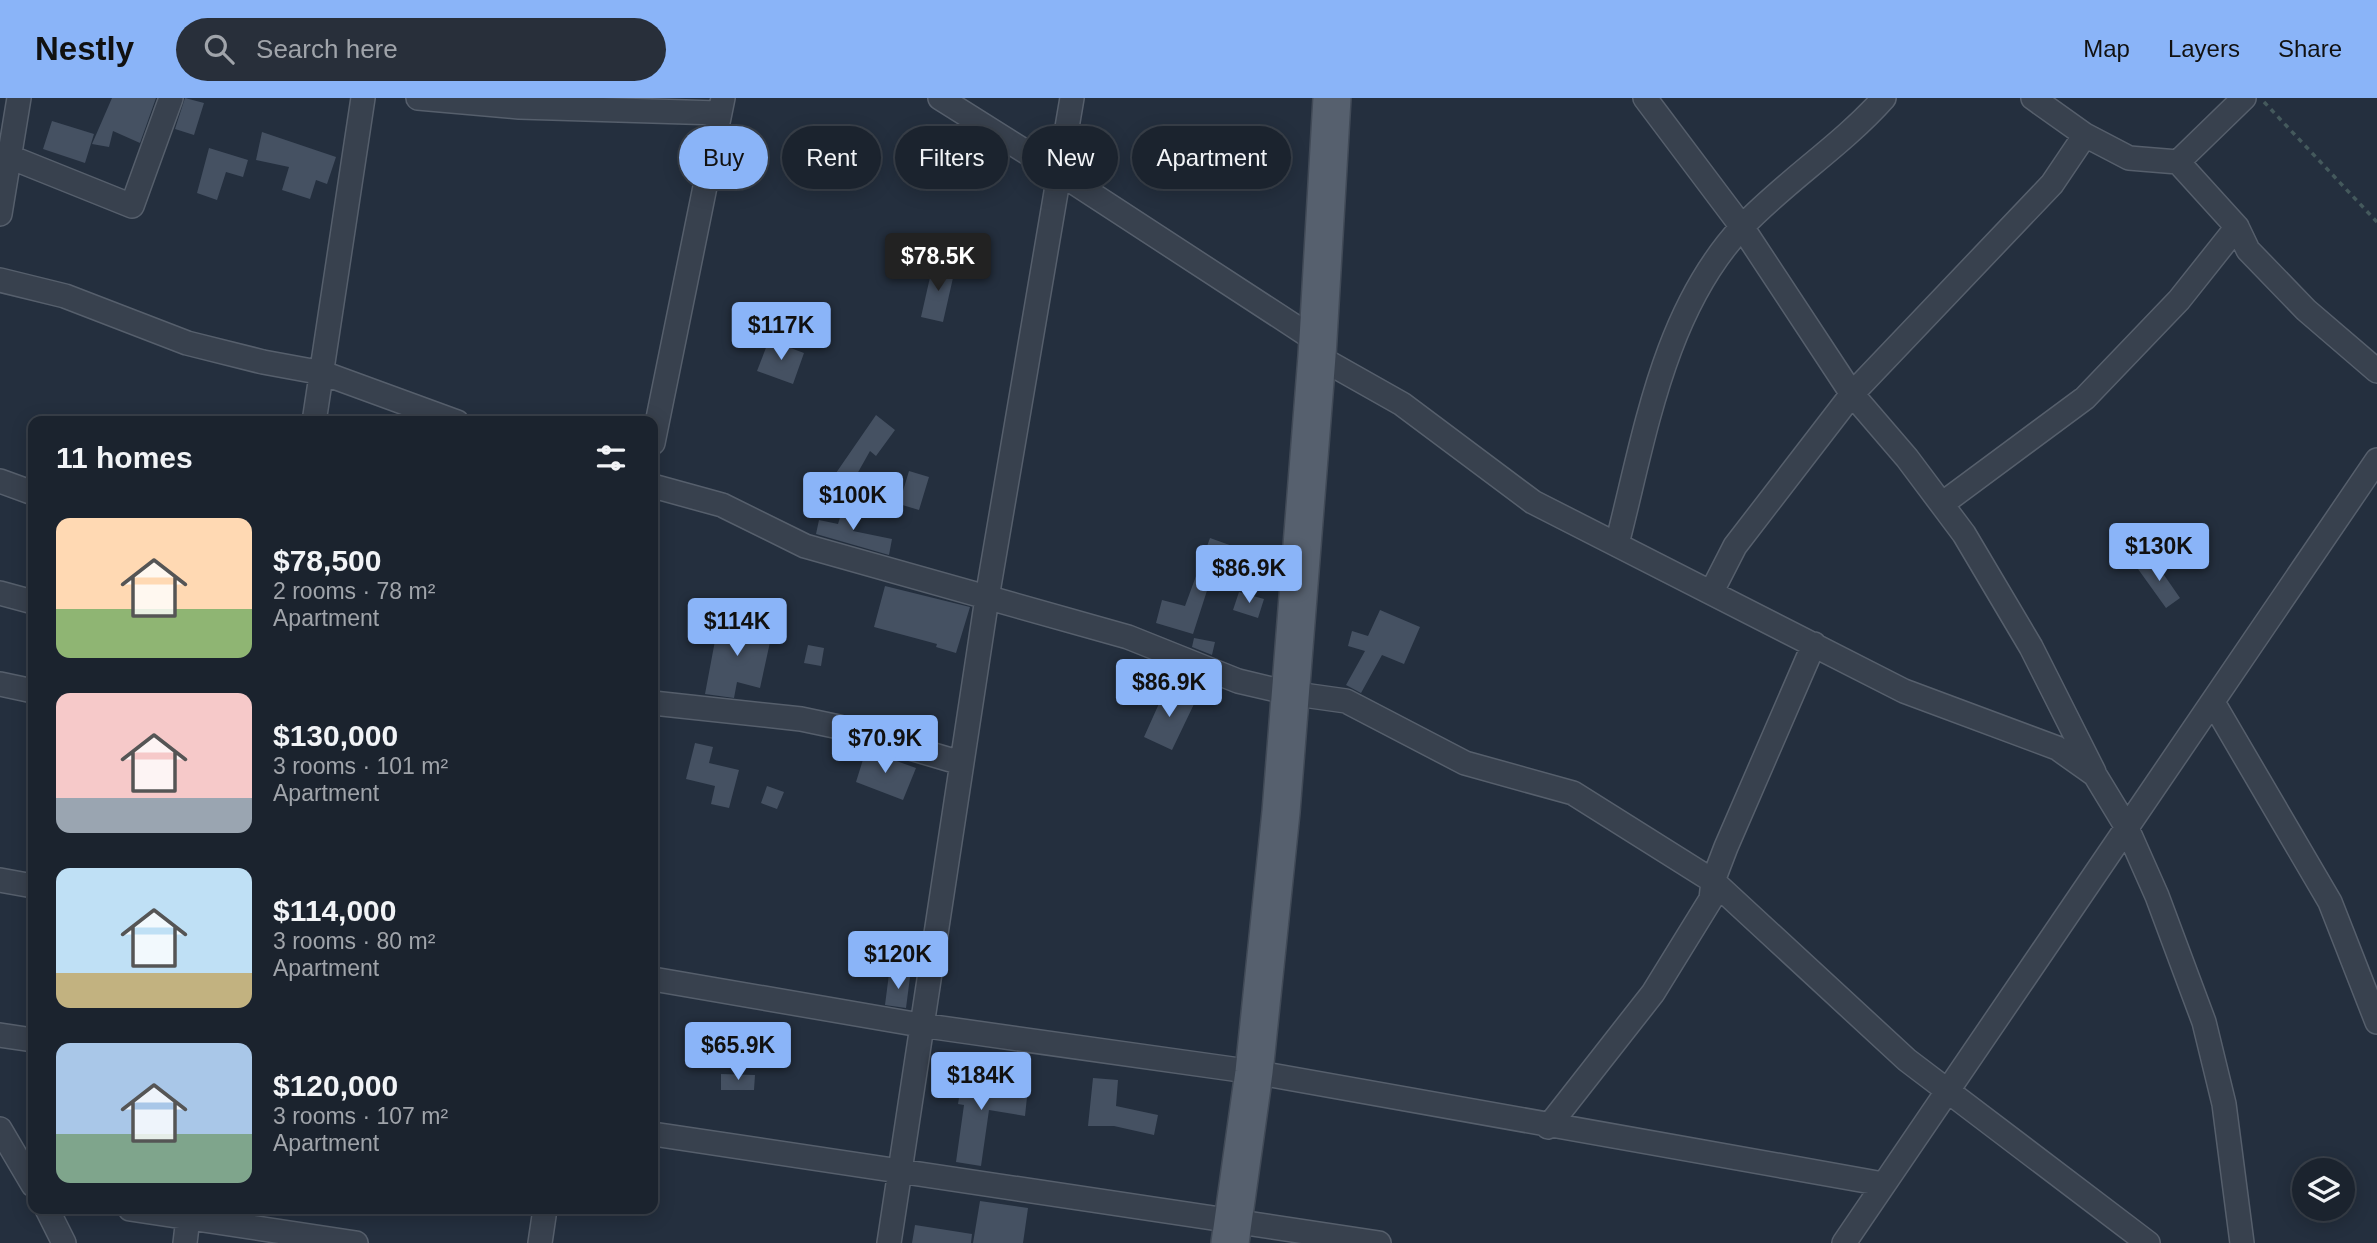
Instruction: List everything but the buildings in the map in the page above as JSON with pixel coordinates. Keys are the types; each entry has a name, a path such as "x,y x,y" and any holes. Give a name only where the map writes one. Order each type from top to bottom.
{"main road":[{"path":"1232,1231 1254,1072 1272,910 1317,349 1332,98"}],"street":[{"path":"0,214 19,98"},
{"path":"10,157 132,206 171,98"},
{"path":"315,416 363,98"},
{"path":"418,98 519,107 721,106 658,418"},
{"path":"940,98 1022,150"},
{"path":"1068,126 1072,98"},
{"path":"1645,98 1742,227 1852,394 1907,458 1964,534 2025,637 2095,775 2126,826 2157,896 2204,1022 2224,1104 2242,1243"},
{"path":"1618,544 1662,368 1700,285 1742,227 1857,128 1884,98"},
{"path":"2033,98 2085,135 2129,158 2178,162 2237,227 2248,250 2306,310 2377,371"},
{"path":"2178,162 2244,98"},
{"path":"1712,591 1735,547 1852,394 2052,184 2085,135"},
{"path":"889,1243 987,598 1058,189"},
{"path":"1083,189 1402,404 1533,502 1904,691 2057,748 2095,775"},
{"path":"1942,504 2085,398 2179,300 2237,227"},
{"path":"0,280 65,296 187,343 263,362 323,373 441,416"},
{"path":"1844,1243 2126,826 2214,704 2323,536 2377,460"},
{"path":"0,481 28,491"},
{"path":"658,487 722,505 805,546 1128,637 1238,681 1289,693 1346,701 1465,763 1573,793 1713,881 1907,1060 2148,1243"},
{"path":"0,593 28,600"},
{"path":"1548,1127 1653,993 1711,899 1713,881 1814,644"},
{"path":"0,684 28,690"},
{"path":"658,704 801,719 839,727 961,763"},
{"path":"2214,704 2330,902 2377,1021"},
{"path":"0,880 28,885"},
{"path":"658,980 920,1025 1254,1072 1548,1127 1883,1184"},
{"path":"0,1035 28,1039"},
{"path":"0,1129 28,1177"},
{"path":"658,1135 899,1172 1232,1231 1379,1243"},
{"path":"50,1214 64,1243"},
{"path":"185,1243 189,1214 356,1243"},
{"path":"540,1243 544,1214"}],"path":[{"path":"2259,98 2283,118 2377,222"}]}
